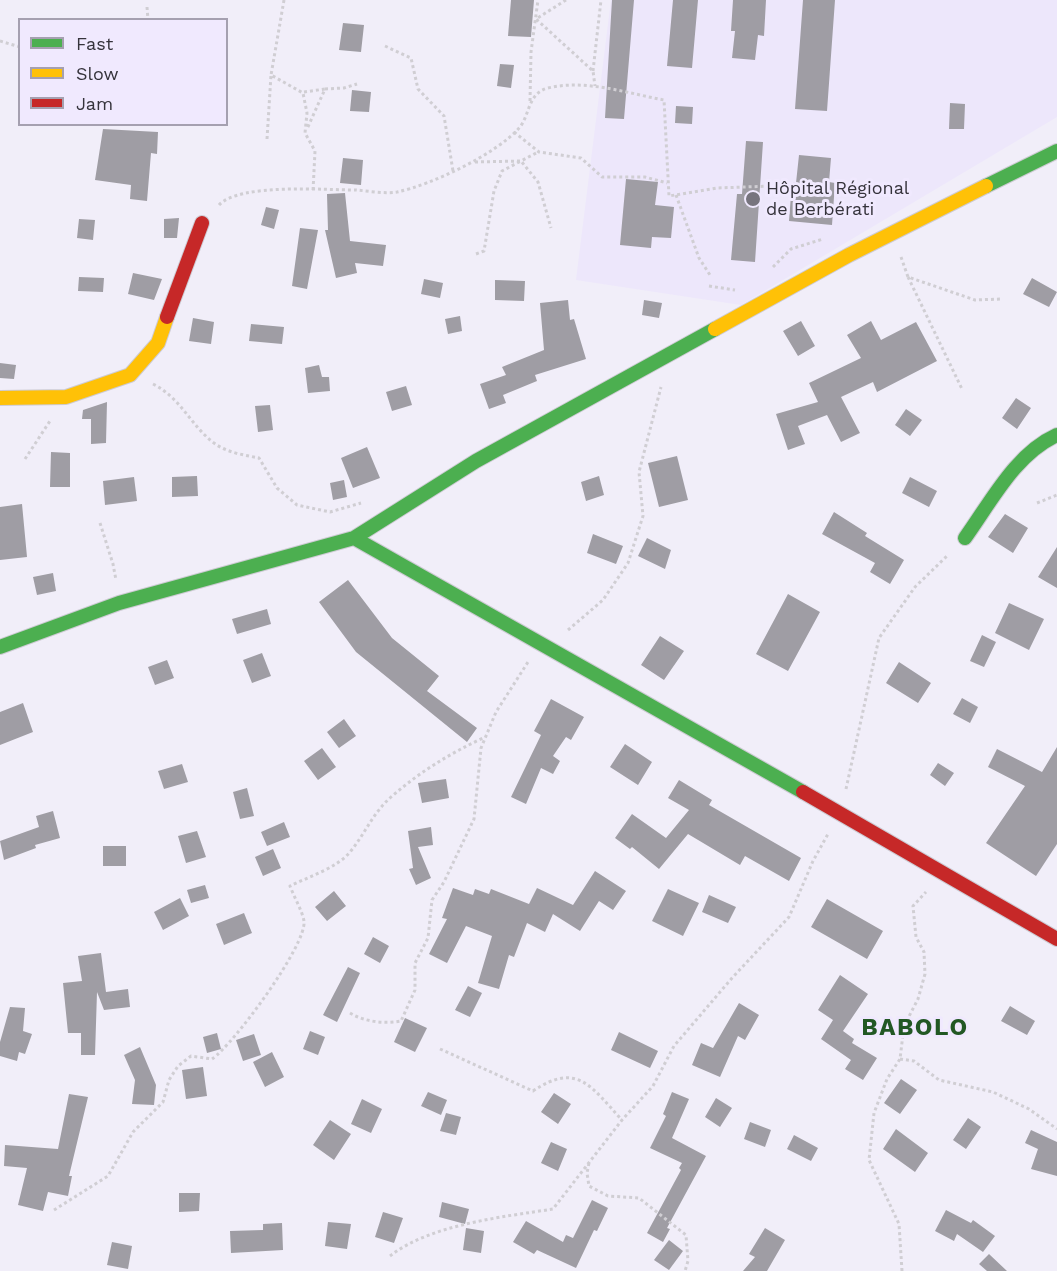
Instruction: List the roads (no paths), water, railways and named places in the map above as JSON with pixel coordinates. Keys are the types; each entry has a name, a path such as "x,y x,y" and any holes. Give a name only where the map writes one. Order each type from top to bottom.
{"street":[{"path":"0,647 119,603 354,538 476,460 666,358 892,232 1057,151"},
{"path":"0,398 66,397 130,375 158,343 202,223"},
{"path":"965,538 1023,458 1039,443 1057,435"},
{"path":"354,538 540,642 1057,939"}],"place":[{"name":"Hôpital Régional de Berbérati","path":"753,199"}],"district":[{"name":"BABOLO","path":"915,1028"}]}
